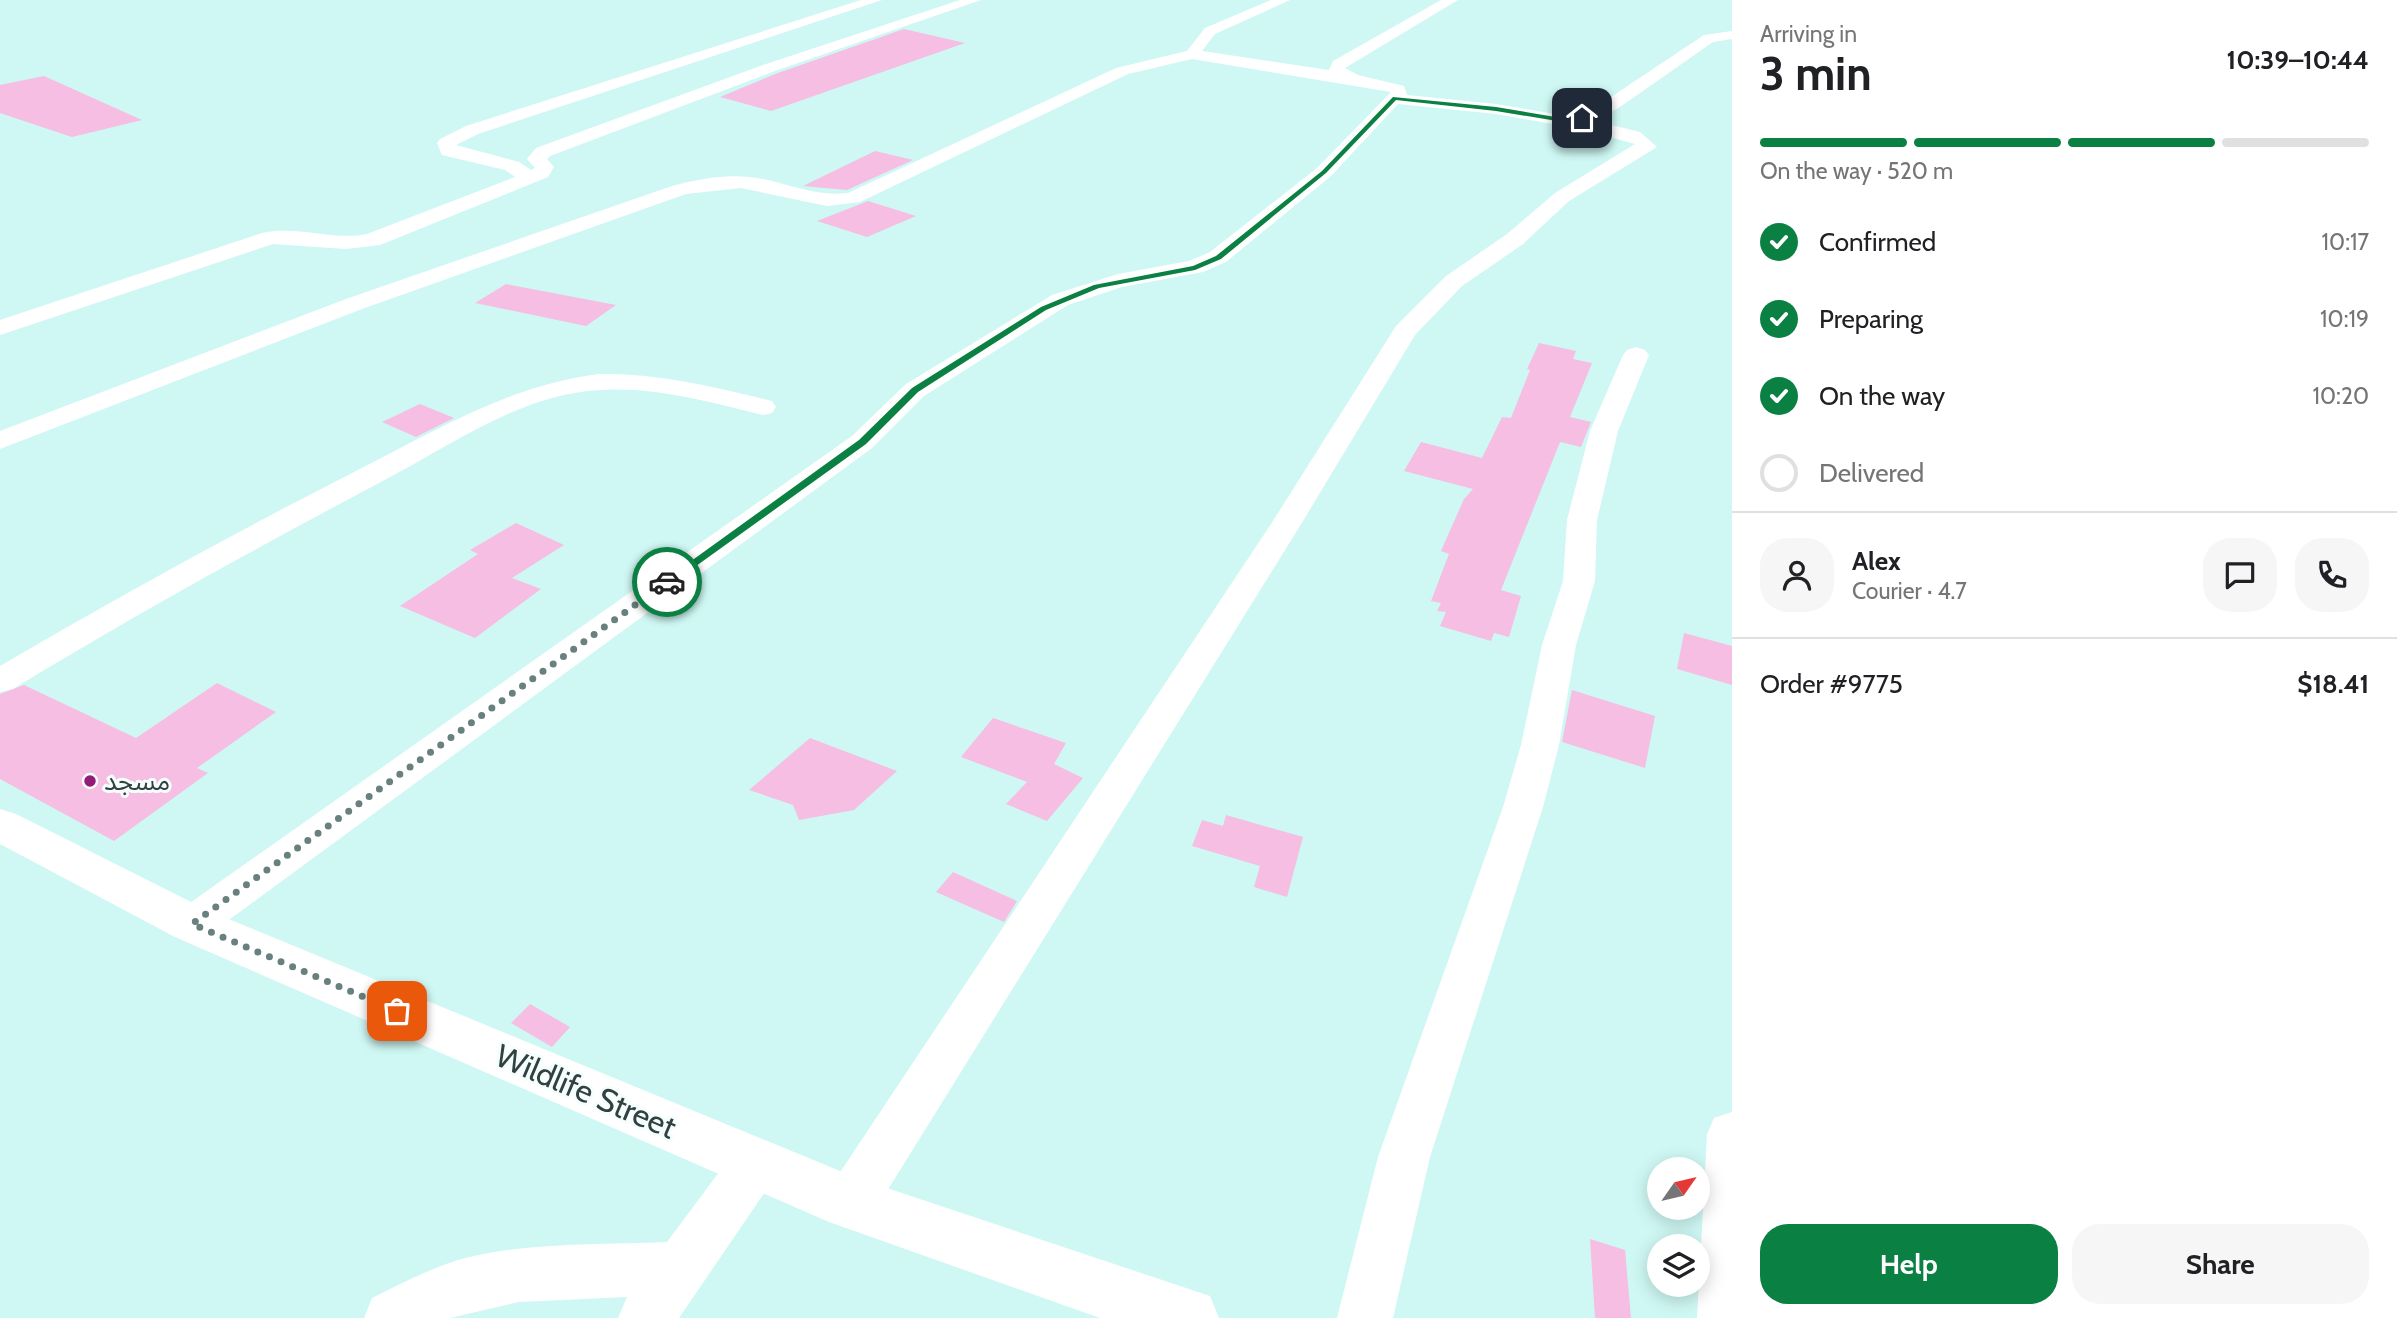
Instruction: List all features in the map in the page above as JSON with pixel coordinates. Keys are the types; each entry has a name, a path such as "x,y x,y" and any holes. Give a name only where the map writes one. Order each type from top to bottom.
{"main road":[{"name":"Wildlife Street","path":"0,825 192,924 755,1164 850,1203 1188,1318"}],"street":[{"path":"529,178 512,166 449,151 446,143 472,130 875,0"},
{"path":"0,328 270,238 301,236 348,243 372,240 529,178 545,169 536,159 542,152 769,68 974,0"},
{"path":"1192,54 1210,32 1283,0"},
{"path":"1356,80 1341,74 1338,70 1339,64 1451,0"},
{"path":"1581,124 1580,119 1611,105 1705,41 1732,35"},
{"path":"0,441 354,304 669,193 700,185 739,182 821,200 853,198 1122,71 1192,54 1356,80 1398,89 1400,93 1324,172 1218,257 1195,267 1118,281 1060,300 915,390 862,442 192,924"},
{"path":"850,1203 1288,521 1405,331 1454,281 1515,239 1562,197 1597,173 1648,147 1633,136 1581,124 1496,109 1395,99"},
{"path":"1365,1318 1404,1157 1523,807 1540,745 1559,645 1579,581 1582,520 1604,431 1636,355"},
{"path":"0,681 296,514 529,397 575,385 624,381 670,385 763,407"},
{"path":"1725,1318 1732,1134"},
{"path":"646,1318 755,1164"},
{"path":"392,1318 428,1299 466,1286 505,1278 682,1268"}],"building":[{"path":"904,29 965,43 771,111 720,97 778,73"},
{"path":"44,76 142,120 72,137 0,113 0,85"},
{"path":"875,151 913,160 847,190 803,186"},
{"path":"868,201 916,216 867,237 817,221"},
{"path":"506,284 616,305 586,326 475,303"},
{"path":"1539,343 1576,351 1573,359 1592,363 1570,417 1591,422 1581,447 1560,442 1501,590 1521,596 1509,637 1494,633 1491,641 1440,626 1446,612 1437,611 1441,603 1431,601 1449,554 1441,551 1464,499 1473,489 1404,471 1421,442 1482,458 1502,417 1511,418 1530,370 1527,369"},
{"path":"420,404 454,418 416,437 382,422"},
{"path":"516,523 564,545 512,578 541,589 475,638 400,606 478,554 470,550"},
{"path":"1684,633 1732,646 1732,685 1677,669"},
{"path":"217,683 276,712 197,768 208,773 114,841 0,779 0,694 24,685 136,738"},
{"path":"1572,690 1655,716 1645,768 1562,742"},
{"path":"993,718 1066,743 1054,764 1083,778 1047,821 1006,804 1027,782 961,757"},
{"path":"810,738 897,771 854,810 799,820 793,805 749,790"},
{"path":"1226,815 1303,837 1287,897 1254,887 1260,866 1192,846 1202,820 1223,826"},
{"path":"953,872 1017,901 1004,922 936,892"},
{"path":"530,1004 570,1027 552,1047 511,1023"},
{"path":"1590,1239 1625,1250 1631,1318 1595,1318"}],"way so far":[{"path":"397,1011 192,924 667,582"}],"place":[{"name":"مسجد","path":"90,781"}],"route":[{"path":"667,582 862,442 915,390 1044,308 1097,286 1180,271 1208,263 1218,257 1324,172 1395,99 1496,109 1581,124 1579,121 1582,118"}]}
